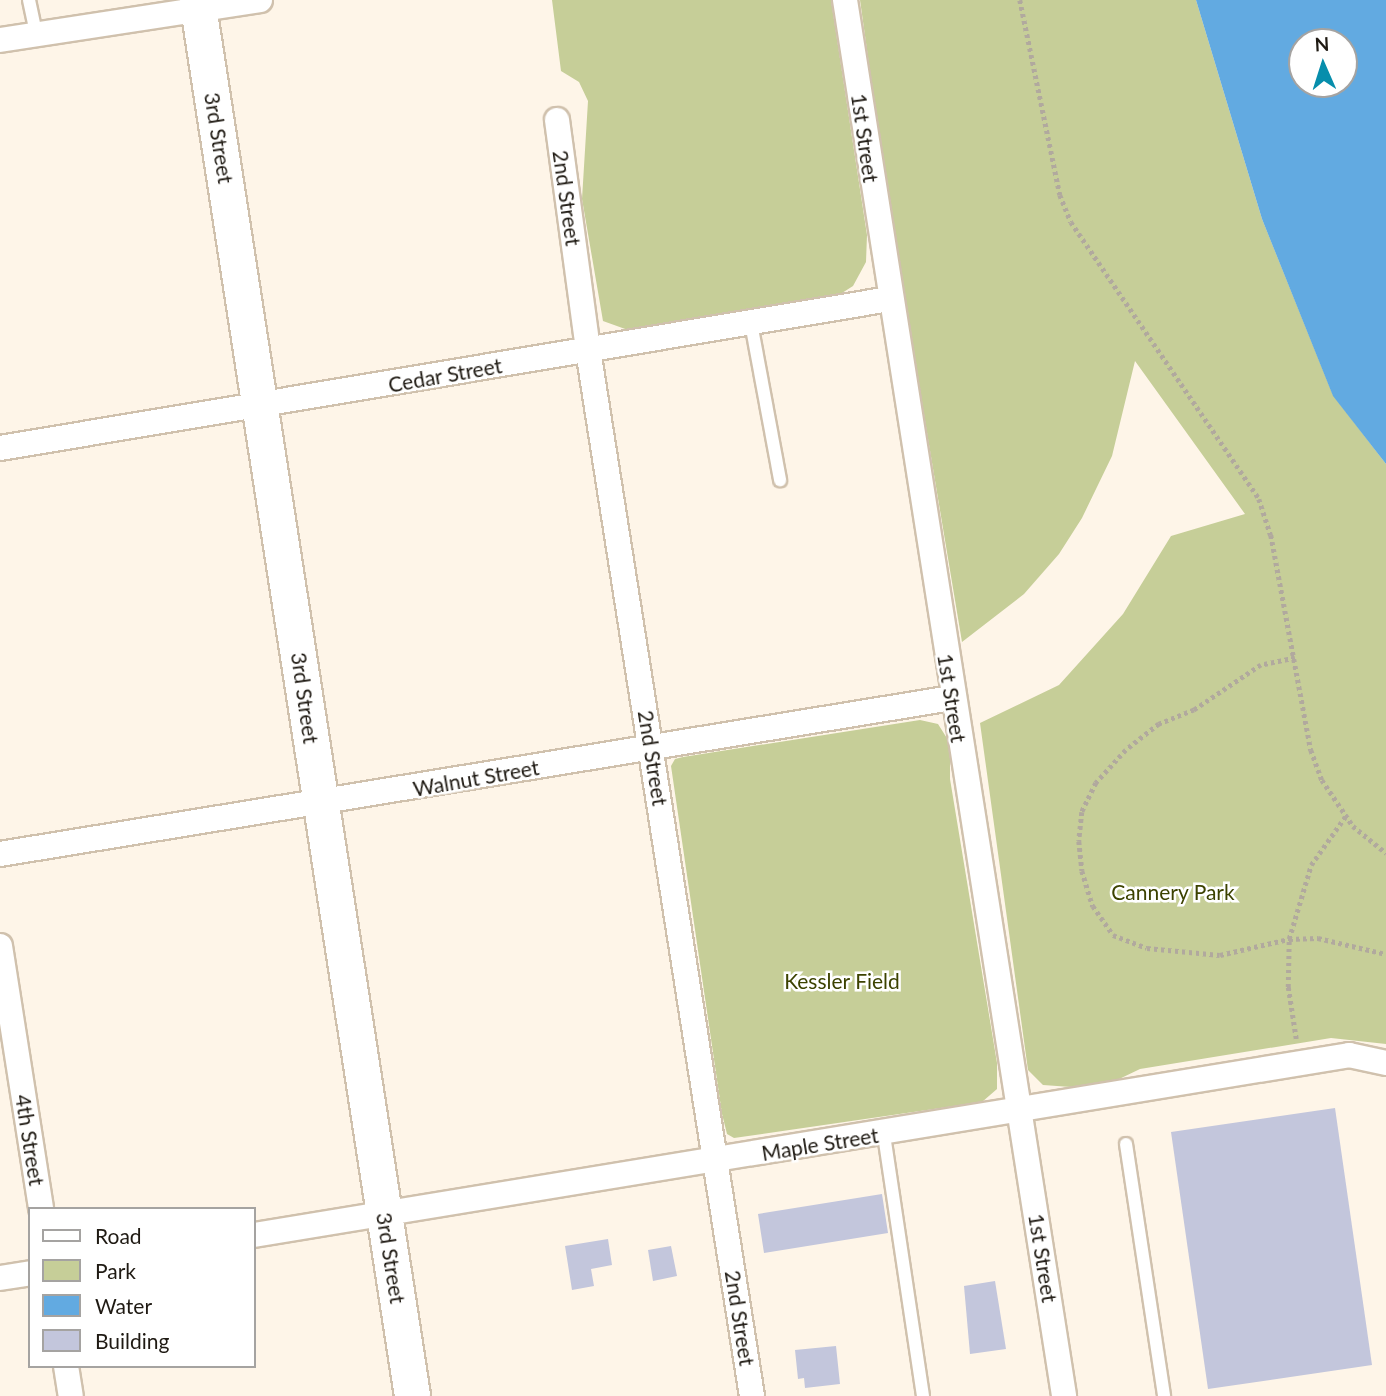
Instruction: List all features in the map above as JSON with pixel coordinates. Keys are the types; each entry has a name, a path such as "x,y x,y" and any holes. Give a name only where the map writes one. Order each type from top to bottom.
{"main road":[{"name":"3rd Street","path":"197,4 262,407 412,1396"}],"street":[{"path":"0,40 197,4 260,0"},
{"name":"1st Street","path":"845,0 889,299 1064,1396"},
{"name":"2nd Street","path":"556,120 588,350 752,1396"},
{"name":"Cedar Street","path":"0,448 262,407 889,299"},
{"name":"Walnut Street","path":"0,854 321,804 952,698"},
{"name":"4th Street","path":"0,946 40,1207"},
{"name":"Maple Street","path":"256,1235 884,1135 1349,1055 1386,1063"},
{"path":"0,1279 28,1273"},
{"path":"66,1368 71,1396"}],"lane":[{"path":"29,0 36,34"},
{"path":"751,323 780,480"},
{"path":"884,1135 923,1396"},
{"path":"1126,1144 1164,1396"}],"path":[{"path":"1020,0 1060,195 1071,222 1259,499 1295,658 1311,750 1322,780 1345,817 1386,853"},
{"path":"1295,658 1261,665 1194,710 1159,724 1126,750 1096,783 1082,812 1079,841 1093,906 1114,934 1182,955 1220,955 1289,939 1354,943 1386,954"},
{"path":"1296,1039 1288,987 1289,939 1311,865 1345,817"}],"green space":[{"path":"552,0 831,0 867,235 866,262 853,286 842,293 628,330 603,321 582,199 588,101 579,82 561,71"},
{"name":"Cannery Park","path":"860,0 1196,0 1262,219 1333,395 1386,464 1386,1044 1331,1038 1140,1069 1115,1081 1071,1087 1043,1085 1028,1070 980,723 1059,685 1123,614 1171,536 1245,514 1135,361 1112,456 1082,518 1059,554 1024,594 962,642 887,193"},
{"name":"Kessler Field","path":"920,720 938,724 950,743 950,779 997,1063 997,1089 982,1102 734,1138 727,1134 722,1114 671,766 675,759 683,757"}],"water":[{"path":"1196,0 1386,0 1386,464 1333,396 1262,219"}],"building":[{"path":"1335,1108 1372,1365 1208,1389 1171,1132"},
{"path":"882,1194 888,1233 764,1253 758,1214"},
{"path":"608,1239 612,1265 591,1269 594,1286 572,1290 565,1246"},
{"path":"671,1246 677,1276 653,1281 648,1250"},
{"path":"995,1281 1006,1349 970,1354 964,1286"},
{"path":"836,1346 840,1384 805,1388 804,1378 798,1379 795,1350"}]}
